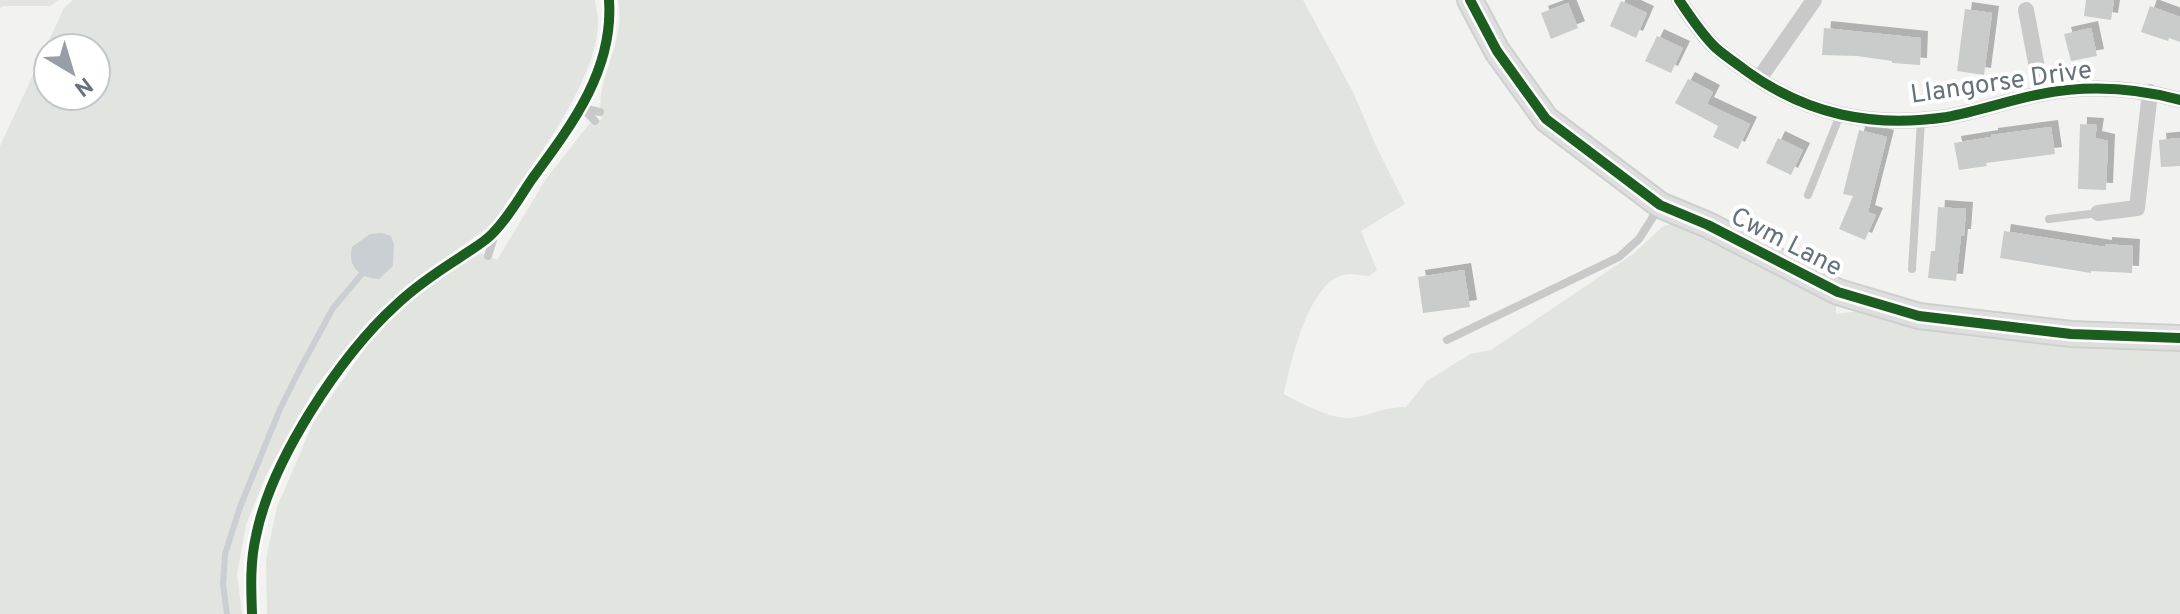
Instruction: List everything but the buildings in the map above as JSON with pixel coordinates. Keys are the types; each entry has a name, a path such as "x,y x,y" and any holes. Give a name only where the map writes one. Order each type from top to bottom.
{"street":[{"name":"Cwm Lane","path":"1470,0 1497,51 1546,119 1660,205 1708,225 1838,292 1919,316 2071,334 2180,338"},
{"name":"Llangorse Drive","path":"1679,0 1716,48 1759,79 1803,104 1829,113 1868,119 1946,117 2042,94 2095,89 2150,92 2180,100"},
{"path":"1759,79 1814,0"},
{"path":"2026,10 2042,94"},
{"path":"2098,213 2137,208 2150,92"}],"lane":[{"path":"252,614 250,578 256,535 276,476 318,400 345,361 395,306 425,280 490,236 511,213 544,156 582,108 596,79 609,33 609,0"},
{"path":"582,108 600,112"},
{"path":"582,108 595,121"},
{"path":"1808,195 1840,115"},
{"path":"1912,269 1921,119"},
{"path":"1447,340 1619,257 1639,239 1660,205"},
{"path":"2049,219 2098,213"},
{"path":"488,256 497,229"}],"shaded area":[{"path":"0,0 59,0 50,6 0,8"},
{"path":"73,0 595,0 598,18 596,41 588,67 562,120 499,214 490,226 417,278 386,306 316,386 266,475 246,525 237,574 242,614 0,614 0,146 32,77 32,112 112,112 112,32 53,32 64,8"},
{"path":"618,0 1303,0 1354,94 1405,204 1361,231 1377,270 1369,276 1344,275 1332,281 1311,307 1284,394 1316,410 1342,418 1406,407 1427,381 1470,354 1491,350 1633,254 1662,227 1675,222 1721,242 1836,305 1836,314 1868,310 2180,345 2180,614 267,614 266,559 277,507 314,421 381,326 425,284 477,252 497,260 546,179 589,124 602,119 602,90 618,32"},
{"path":"370,234 391,236 394,245 393,266 379,279 356,270 351,254 352,247"}],"waterway":[{"path":"227,614 223,584 225,554 240,507 300,369 333,308 361,275"}],"cycle path":[{"path":"252,614 251,584 256,536 276,475 292,443 331,381 375,326 426,280 485,240 509,214 587,96 605,50 609,0"},
{"path":"1470,0 1497,51 1546,119 1660,205 1708,225 1838,292 1919,316 2071,334 2180,338"},
{"path":"1679,0 1711,43 1768,85 1816,108 1866,119 1893,121 1947,117 2029,96 2076,89 2129,90 2180,100"}]}
